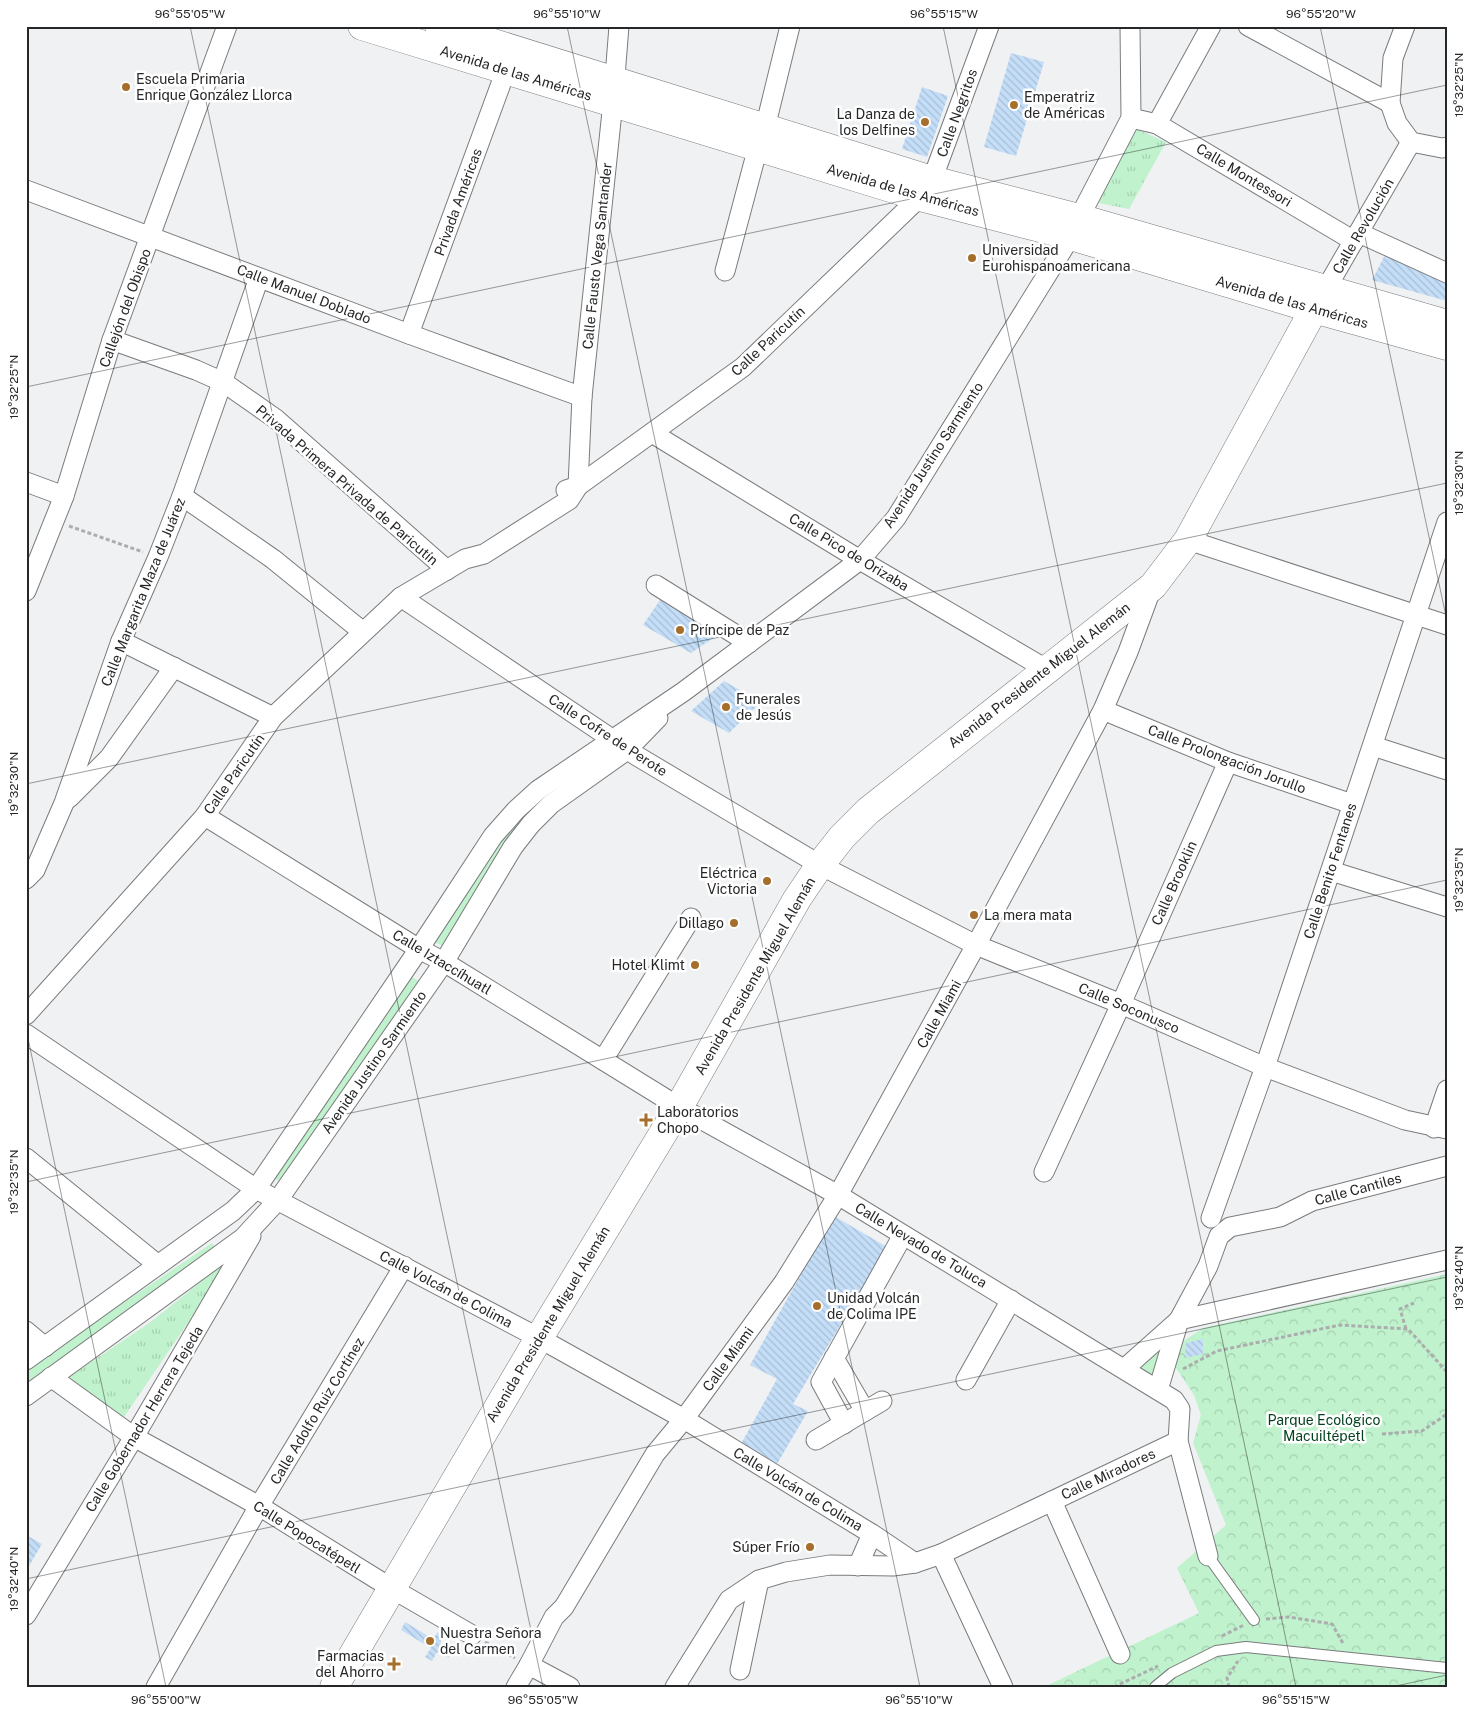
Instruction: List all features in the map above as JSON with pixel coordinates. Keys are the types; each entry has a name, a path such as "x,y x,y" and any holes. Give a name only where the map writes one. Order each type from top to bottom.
{"main road":[{"name":"Avenida de las Américas","path":"362,26 506,70 614,92"},
{"name":"Avenida de las Américas","path":"439,26 614,92 926,189 1075,227 1320,299 1447,346"},
{"name":"Avenida de las Américas","path":"1320,299 1447,324"},
{"name":"Avenida Presidente Miguel Alemán","path":"334,1687 539,1338 679,1107 797,899 820,865 842,837 868,811 1153,586 1188,540 1320,299"}],"street":[{"name":"Callejón del Obispo","path":"26,591 64,496 112,340 151,237 226,26"},
{"name":"Calle Fausto Vega Santander","path":"578,486 582,397 614,92 619,26"},
{"path":"725,272 790,26"},
{"name":"Calle Negritos","path":"926,189 989,26"},
{"path":"1130,26 1131,118"},
{"path":"1157,124 1211,26"},
{"path":"1248,26 1390,103"},
{"path":"1406,26 1393,58 1390,103 1397,123 1411,142 1442,148 1447,147"},
{"name":"Privada Américas","path":"409,334 506,70"},
{"name":"Calle Montessori","path":"1131,118 1157,124 1356,237 1447,273"},
{"name":"Avenida Justino Sarmiento","path":"26,1360 232,1211 256,1189 419,949 493,836 516,810 538,790 684,692 860,560 896,518 1075,227 1131,118"},
{"name":"Calle Revolución","path":"1320,299 1411,142"},
{"name":"Calle Paricutín","path":"26,1015 206,816 273,717 401,597 465,559 484,554 569,500 578,486 743,367 926,189"},
{"name":"Calle Manuel Doblado","path":"26,190 582,397"},
{"name":"Calle Margarita Maza de Juárez","path":"26,880 35,870 64,803 121,641 158,558 182,496 259,278"},
{"path":"112,340 196,370 223,382"},
{"name":"Privada Primera Privada de Paricutín","path":"223,382 276,419 447,570"},
{"name":"Calle Pico de Orizaba","path":"652,433 860,560 1046,669"},
{"path":"26,482 64,496"},
{"path":"182,496 273,559 363,632"},
{"name":"Calle Benito Fentanes","path":"1211,1218 1265,1067 1447,522"},
{"path":"1188,540 1447,625"},
{"path":"656,584 749,643"},
{"name":"Calle Miami","path":"516,1687 554,1617 564,1607 656,1454 684,1419 784,1282 838,1195 976,946 1103,710 1153,586"},
{"name":"Calle Cofre de Perote","path":"401,597 627,750 820,865"},
{"path":"121,641 273,717"},
{"name":"Calle Margarita Maza de Juárez","path":"64,803 109,758 174,667"},
{"name":"Avenida Justino Sarmiento","path":"26,1396 243,1238 259,1222 278,1200 444,962 513,847 531,824 552,804 627,750 684,692"},
{"name":"Calle Prolongación Jorullo","path":"1103,710 1228,762 1352,804"},
{"path":"1373,746 1447,770"},
{"name":"Calle Brooklin","path":"1044,1172 1228,762"},
{"name":"Calle Iztaccíhuatl","path":"206,816 419,949 444,962 679,1107"},
{"name":"Calle Soconusco","path":"820,865 976,946 1121,1004 1265,1067 1405,1120 1440,1129"},
{"path":"1331,871 1447,907"},
{"path":"603,1060 692,918"},
{"name":"Calle Volcán de Colima","path":"26,1034 256,1189 539,1338 684,1419 915,1562"},
{"path":"1440,1129 1447,1090"},
{"name":"Calle Nevado de Toluca","path":"679,1107 838,1195 1158,1390"},
{"path":"26,1158 158,1265"},
{"name":"Calle Cantiles","path":"1179,1320 1208,1266 1219,1236 1230,1227 1280,1217 1312,1200 1447,1166"},
{"name":"Calle Gobernador Herrera Tejeda","path":"26,1615 134,1438 259,1222"},
{"path":"844,1424 821,1382 903,1235"},
{"path":"1124,1369 1179,1320 1447,1260"},
{"name":"Calle Adolfo Ruiz Cortínez","path":"156,1687 259,1506 404,1266"},
{"path":"966,1380 1011,1300"},
{"path":"1179,1320 1158,1390 1174,1400 1180,1409 1181,1418 1178,1441 1208,1556"},
{"path":"26,1331 45,1347"},
{"path":"834,1358 865,1411"},
{"name":"Calle Popocatépetl","path":"51,1378 134,1438 259,1506 391,1588 472,1635"},
{"path":"816,1440 882,1401"},
{"name":"Calle Miradores","path":"674,1687 729,1600 759,1580 786,1572 830,1565 893,1566 941,1554 1178,1441"},
{"path":"1052,1501 1120,1654"},
{"name":"Calle Volcán de Colima","path":"858,1566 872,1534"},
{"path":"941,1554 1003,1687"},
{"path":"740,1670 759,1580"},
{"path":"529,1666 570,1687"}],"lane":[{"path":"1208,1556 1254,1620"},
{"path":"1155,1687 1172,1673 1216,1651 1246,1647 1447,1668"}],"path":[{"path":"54,521 158,558"},
{"path":"1406,1329 1400,1309 1414,1304"},
{"path":"1158,1390 1185,1368 1218,1352 1340,1325 1408,1329 1447,1372"},
{"path":"1382,1434 1422,1431 1447,1414"},
{"path":"472,1635 529,1666"},
{"path":"1229,1687 1227,1678 1246,1647"}],"green space":[{"path":"1134,128 1166,142 1129,209 1099,203"},
{"path":"597,756 506,846 442,946 435,942 497,838 521,808"},
{"path":"410,976 419,981 284,1183 273,1178"},
{"path":"212,1243 217,1251 26,1386 26,1369"},
{"path":"233,1256 122,1420 69,1377 152,1321"},
{"name":"Parque Ecológico Macuiltépetl","path":"1447,1274 1447,1687 1044,1687 1199,1613 1177,1568 1226,1525 1193,1443 1201,1415 1194,1395 1176,1368 1176,1346 1203,1328"},
{"path":"1161,1342 1152,1380 1134,1367"}],"building":[{"name":"Emperatriz de Américas","path":"1011,53 1044,62 1016,156 984,147"},
{"name":"La Danza de los Delfines","path":"922,87 948,96 927,157 902,149"},
{"path":"1386,253 1447,280 1447,301 1372,280"},
{"name":"Príncipe de Paz","path":"660,600 718,635 691,653 643,625"},
{"name":"Funerales de Jesús","path":"724,681 761,702 729,733 691,711"},
{"name":"Unidad Volcán de Colima IPE","path":"834,1216 887,1247 793,1404 808,1411 777,1464 741,1444 777,1379 750,1365"},
{"path":"1203,1339 1203,1354 1185,1358 1186,1343"},
{"path":"26,1535 42,1544 29,1566 26,1564"},
{"name":"Nuestra Señora del Carmen","path":"405,1622 433,1639 438,1632 444,1636 440,1643 453,1650 448,1658 437,1652 432,1661 425,1657 431,1648 401,1630"}],"place":[{"name":"Escuela Primaria Enrique González Llorca","path":"126,87"},
{"name":"Emperatriz de Américas","path":"1014,105"},
{"name":"La Danza de los Delfines","path":"925,122"},
{"name":"Universidad Eurohispanoamericana","path":"972,258"},
{"name":"Príncipe de Paz","path":"680,630"},
{"name":"Funerales de Jesús","path":"726,707"},
{"name":"Eléctrica Victoria","path":"767,881"},
{"name":"La mera mata","path":"974,915"},
{"name":"Dillago","path":"734,923"},
{"name":"Hotel Klimt","path":"695,965"},
{"name":"Laboratorios Chopo","path":"646,1120"},
{"name":"Unidad Volcán de Colima IPE","path":"817,1306"},
{"name":"Súper Frío","path":"810,1547"},
{"name":"Nuestra Señora del Carmen","path":"430,1641"},
{"name":"Farmacias del Ahorro","path":"394,1664"}]}
